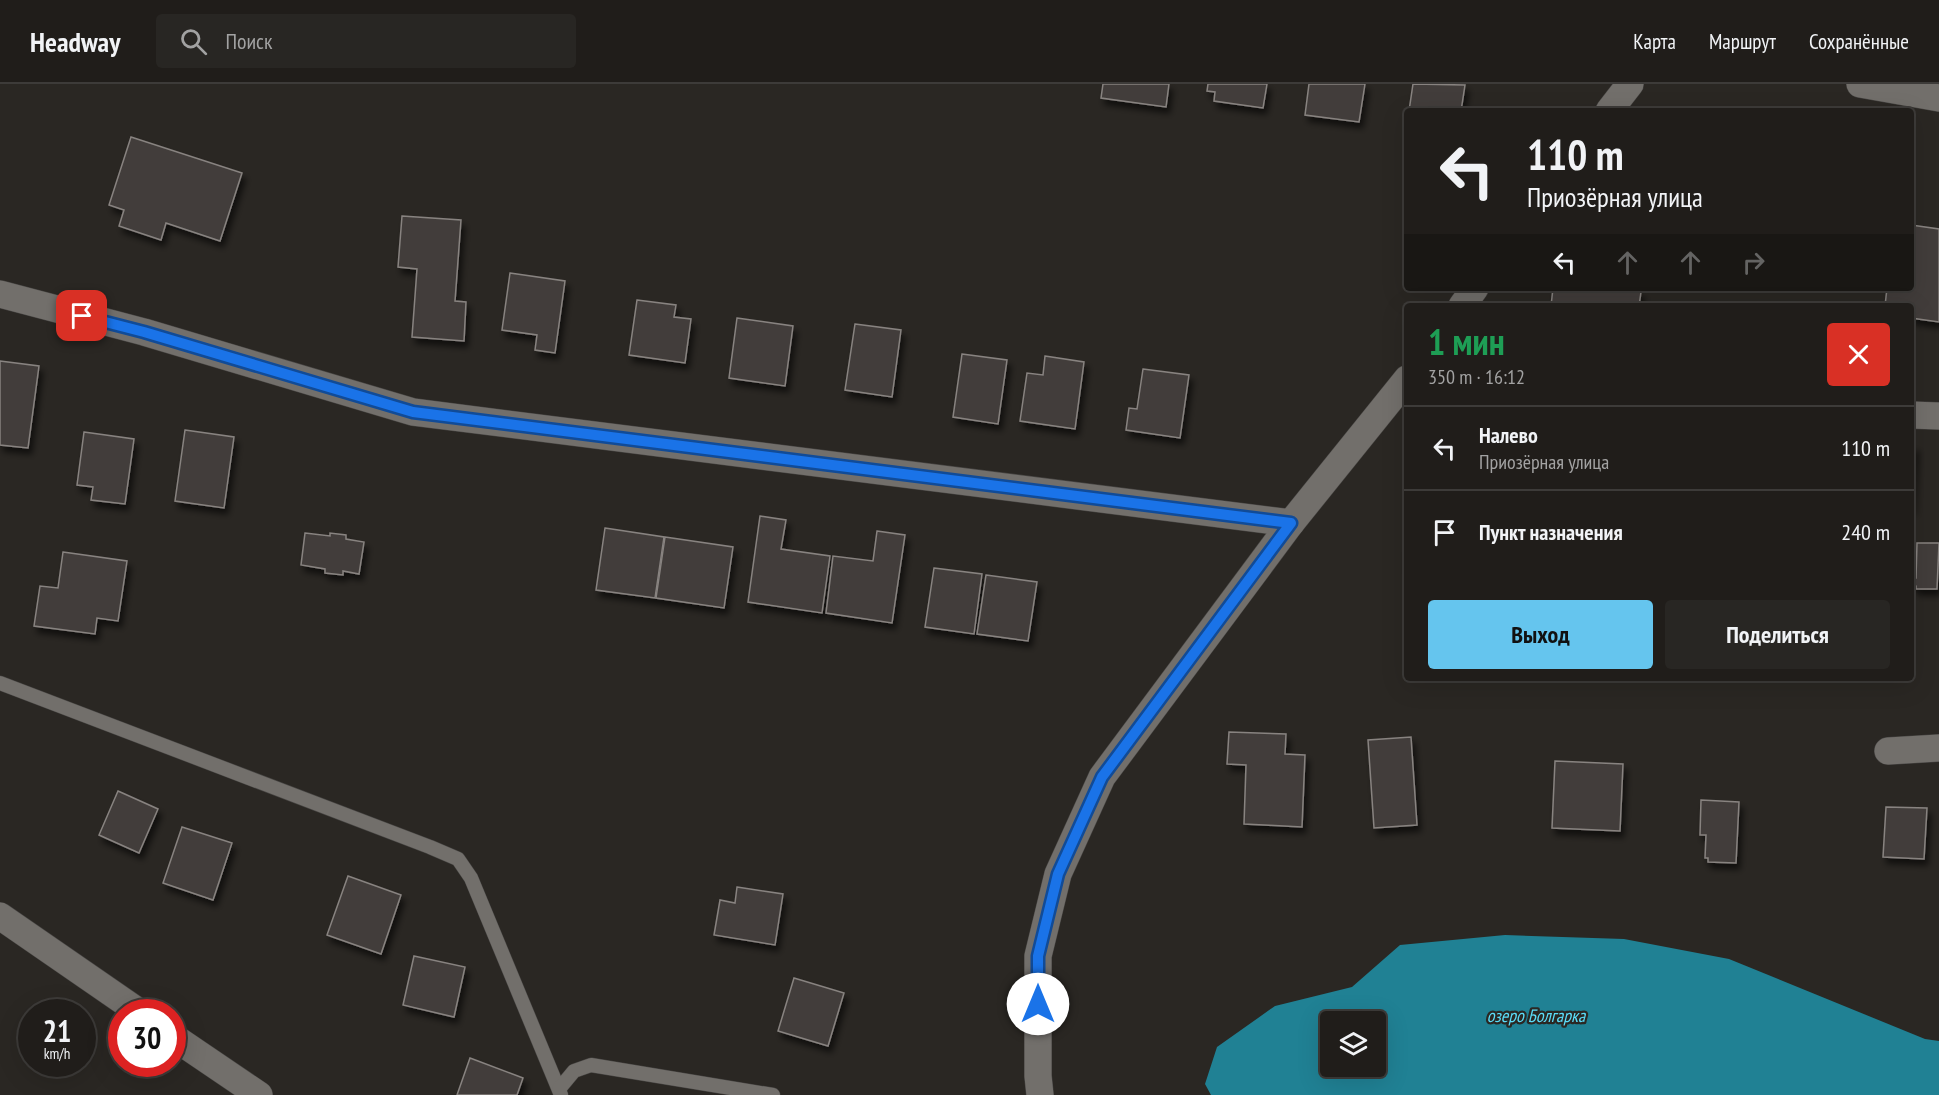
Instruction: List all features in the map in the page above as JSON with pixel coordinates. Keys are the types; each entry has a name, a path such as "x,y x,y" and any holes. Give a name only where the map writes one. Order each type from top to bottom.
{"street":[{"path":"1611,108 1630,84"},
{"path":"1860,84 1939,98"},
{"path":"0,294 144,332 413,412 1291,523"},
{"path":"1040,1095 1038,956 1058,874 1102,777 1291,523 1404,383"},
{"path":"1914,415 1939,416"},
{"path":"1888,751 1939,748"},
{"path":"0,916 120,999"},
{"path":"186,1046 248,1092"}],"lane":[{"path":"0,683 430,846 458,859 471,878 560,1092"},
{"path":"560,1092 574,1071 591,1065 773,1095"}],"water":[{"name":"озеро Болгарка","path":"1505,935 1624,939 1729,959 1925,1039 1939,1041 1939,1095 1211,1095 1205,1084 1217,1047 1275,1006 1352,987 1400,945"}],"building":[{"path":"1103,84 1169,84 1166,107 1101,98"},
{"path":"1208,84 1267,84 1263,108 1214,101 1215,92 1207,91"},
{"path":"1309,84 1365,84 1359,122 1305,115"},
{"path":"1413,84 1465,85 1461,108 1409,108"},
{"path":"131,137 242,173 220,241 166,223 161,240 119,226 124,210 109,205"},
{"path":"402,216 461,220 455,301 466,302 464,341 412,337 417,269 398,267"},
{"path":"1914,225 1939,229 1939,322 1914,318 1914,303 1885,303 1887,291 1914,291"},
{"path":"510,273 565,281 555,353 535,350 537,335 502,330"},
{"path":"1553,291 1641,292 1639,303 1551,303"},
{"path":"637,300 676,305 674,317 691,319 685,363 629,355"},
{"path":"737,318 793,326 785,386 729,378"},
{"path":"855,324 901,330 892,397 845,390"},
{"path":"962,354 1007,360 998,424 953,417"},
{"path":"1045,356 1084,362 1075,429 1020,421 1027,373 1043,375"},
{"path":"0,361 39,366 28,448 0,445"},
{"path":"1143,369 1189,375 1180,438 1126,430 1129,408 1137,409"},
{"path":"185,430 234,437 224,508 175,501"},
{"path":"84,432 134,439 125,504 91,500 93,487 77,485"},
{"path":"760,516 786,520 781,549 830,556 822,613 748,602"},
{"path":"605,528 664,537 655,598 596,590"},
{"path":"877,531 905,535 892,623 826,613 833,556 873,561"},
{"path":"305,533 346,535 346,539 364,542 359,574 343,571 343,575 325,573 325,569 301,565"},
{"path":"665,537 733,547 724,608 656,598"},
{"path":"1917,543 1939,543 1937,589 1916,589 1914,578 1916,578"},
{"path":"63,552 127,561 118,621 97,618 95,634 34,626 40,586 58,588"},
{"path":"934,568 982,574 974,634 925,627"},
{"path":"986,575 1037,582 1028,641 977,634"},
{"path":"1229,732 1286,734 1285,754 1305,755 1302,827 1244,824 1246,765 1227,764"},
{"path":"1411,737 1417,825 1374,828 1368,740"},
{"path":"1555,761 1623,764 1620,831 1552,828"},
{"path":"118,791 158,809 139,853 99,835"},
{"path":"1701,800 1739,802 1736,863 1708,862 1708,858 1705,858 1706,835 1700,835"},
{"path":"1886,807 1927,808 1924,859 1883,857"},
{"path":"182,827 232,843 213,900 163,883"},
{"path":"348,876 401,895 381,954 327,935"},
{"path":"737,887 783,894 775,945 714,935 720,900 735,903"},
{"path":"414,956 465,967 454,1017 403,1005"},
{"path":"794,978 844,993 828,1046 778,1031"},
{"path":"470,1058 523,1078 517,1095 457,1095"}],"route":[{"path":"82,316 144,332 413,412 1291,523 1102,777 1058,874 1038,956 1038,1004"}]}
